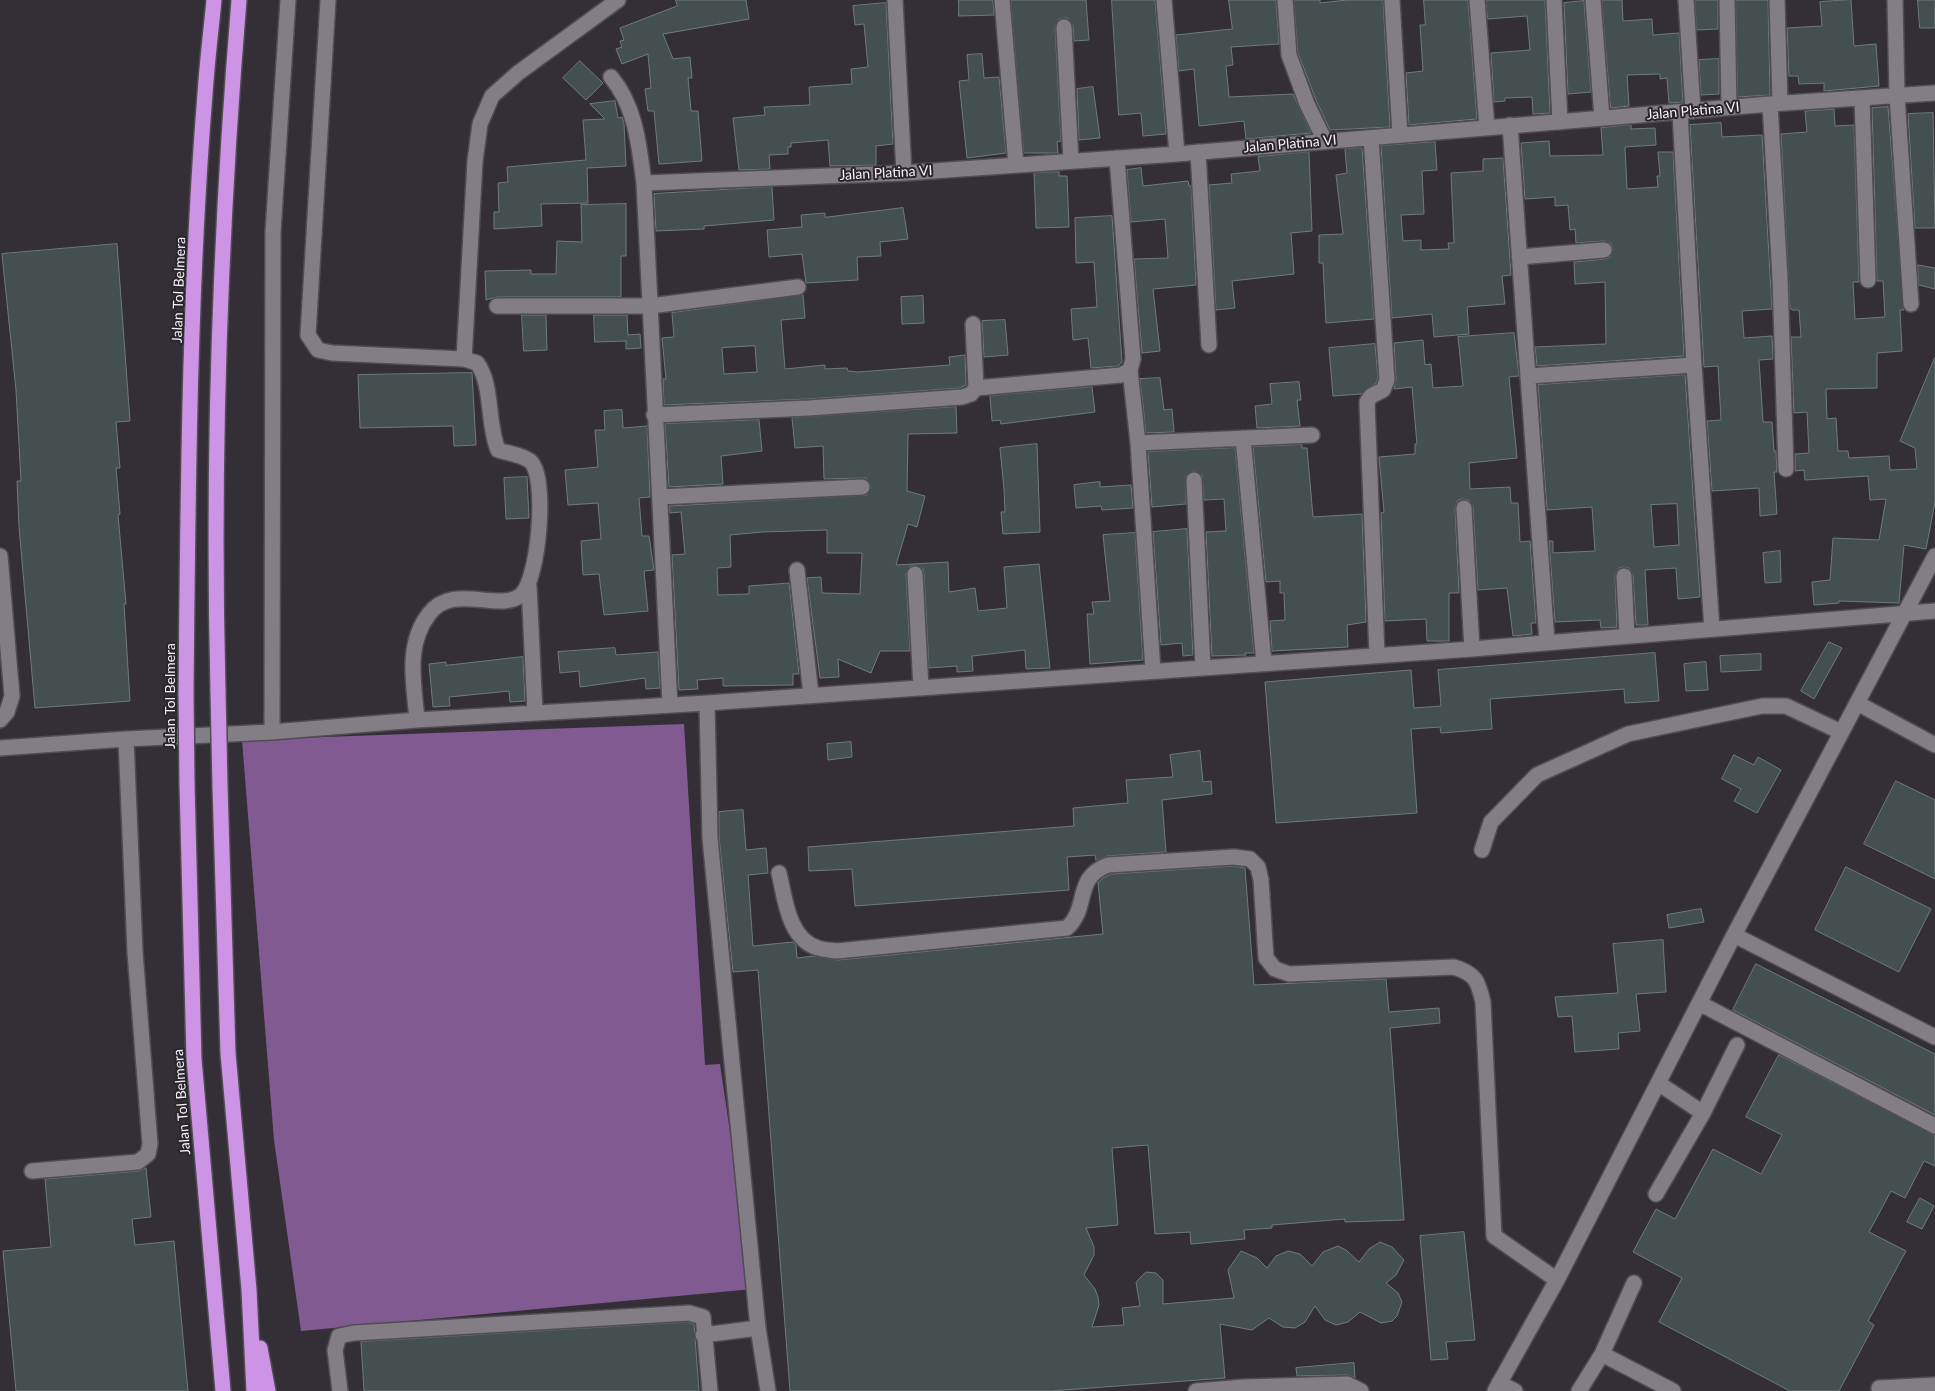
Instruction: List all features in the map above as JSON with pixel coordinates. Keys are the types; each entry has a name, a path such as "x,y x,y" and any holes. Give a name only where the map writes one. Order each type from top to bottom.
{"highway":[{"name":"Jalan Tol Belmera","path":"214,0 204,94 196,254 190,430 186,694 194,1059 223,1391"},
{"path":"239,0 221,305 216,581 228,1053 249,1290 254,1391"},
{"path":"249,1290 268,1391"}],"street":[{"path":"272,732 273,232 288,0"},
{"path":"328,0 308,335 318,350 332,353 464,359 476,363 481,369 494,439 498,450 530,461 538,473 540,490 536,562 529,586 535,713"},
{"path":"464,359 475,161 480,124 492,96 518,73 618,0"},
{"path":"895,0 904,173"},
{"path":"1002,0 1016,165"},
{"path":"1164,0 1177,154"},
{"path":"1285,0 1289,55 1307,104 1325,141"},
{"path":"1392,0 1400,135"},
{"path":"1477,0 1487,128"},
{"path":"1554,0 1560,122"},
{"path":"1593,0 1602,118"},
{"path":"1686,0 1694,365 1712,629"},
{"path":"1727,0 1729,107"},
{"path":"1777,0 1775,104 1786,469"},
{"path":"1895,0 1897,96 1910,304"},
{"path":"1064,27 1072,161"},
{"path":"611,77 620,88 633,116 644,183 654,415 670,706"},
{"name":"Jalan Platina VI","path":"644,183 904,173 1177,154 1729,107 1935,92"},
{"path":"1862,98 1868,280"},
{"path":"1510,125 1548,642"},
{"path":"1371,138 1387,380 1383,390 1371,396 1367,402 1377,655"},
{"path":"1198,152 1209,345"},
{"path":"1117,158 1133,359 1130,370 1138,443 1152,671"},
{"path":"1520,258 1604,250"},
{"path":"497,306 650,306 798,287"},
{"path":"654,415 809,408 962,397 971,394 976,388 973,324"},
{"path":"1528,376 1694,365"},
{"path":"976,388 1120,375 1130,370"},
{"path":"1138,443 1312,435"},
{"path":"1243,438 1264,663"},
{"path":"1194,480 1203,668"},
{"path":"660,497 862,487"},
{"path":"1464,508 1472,648"},
{"path":"0,556 12,696 7,712 0,720"},
{"path":"1515,1391 1497,1387 1556,1280 1734,935 1935,556"},
{"path":"797,570 811,696"},
{"path":"915,574 921,688"},
{"path":"1624,576 1627,636"},
{"path":"417,720 412,650 430,613 443,603 458,598 507,600 521,596 529,586"},
{"path":"0,748 126,739 272,732 417,720 670,706 1712,629 1902,620 1935,611"},
{"path":"707,703 710,838 758,1328 768,1391"},
{"path":"1857,703 1935,745"},
{"path":"1482,850 1491,822 1537,775 1628,734 1762,706 1786,706 1841,732"},
{"path":"32,1171 138,1162 148,1154 150,1144 135,952 126,739"},
{"path":"779,873 791,924 801,936 817,948 837,951 1067,928 1074,922 1089,876 1097,869 1108,865 1234,857 1250,858 1258,867 1261,880 1266,958 1276,969 1289,974 1454,967 1470,972 1479,984 1484,1002 1494,1236 1556,1280"},
{"path":"1734,935 1935,1038"},
{"path":"1699,1003 1935,1126"},
{"path":"1656,1194 1703,1113 1737,1045"},
{"path":"1658,1083 1703,1113"},
{"path":"1579,1391 1602,1354 1634,1283"},
{"path":"340,1391 335,1350 339,1336 354,1333 689,1313 703,1317 703,1335 710,1391"},
{"path":"703,1335 758,1328"},
{"path":"1602,1354 1673,1391"},
{"path":"1196,1391 1244,1387 1347,1384 1361,1391"},
{"path":"1879,1388 1935,1385"}],"shaded area":[{"path":"684,724 705,1065 720,1064 753,1289 301,1331 274,1140 242,740"}],"building":[{"path":"676,0 746,0 749,19 663,34 673,59 690,57 692,78 688,78 691,111 698,111 702,161 659,164 654,111 648,111 645,89 651,88 648,54 622,64 616,49 622,47 620,41 624,40 620,28 677,6"},
{"path":"959,0 993,0 994,15 959,16"},
{"path":"1011,0 1086,0 1089,40 1074,41 1073,26 1068,18 1059,19 1055,27 1061,141 1057,142 1058,153 1024,153"},
{"path":"1112,0 1155,0 1166,134 1143,136 1141,113 1119,115"},
{"path":"1229,0 1276,0 1279,44 1231,47 1233,65 1226,66 1229,97 1293,94 1311,133 1246,139 1244,121 1199,126 1194,69 1179,71 1176,35 1232,29"},
{"path":"1294,0 1320,0 1320,3 1347,0 1383,0 1390,127 1330,130 1298,53"},
{"path":"1424,0 1468,0 1477,119 1409,125 1406,73 1423,71 1420,25 1425,25"},
{"path":"1486,0 1545,0 1550,113 1533,114 1532,97 1505,98 1505,101 1494,102 1491,53 1530,50 1527,16 1488,19"},
{"path":"1602,0 1622,0 1623,21 1652,19 1653,35 1679,33 1683,102 1669,103 1667,78 1660,79 1660,74 1627,75 1629,106 1611,108"},
{"path":"1695,0 1718,0 1718,29 1697,30"},
{"path":"1736,0 1768,0 1770,95 1738,97"},
{"path":"1851,0 1854,46 1876,44 1879,86 1824,91 1824,83 1799,84 1798,76 1789,76 1787,28 1822,26 1820,2"},
{"path":"1918,0 1935,0 1935,28 1920,28"},
{"path":"1584,1 1591,92 1568,94 1564,3"},
{"path":"886,3 893,144 876,146 876,165 830,166 828,140 791,143 791,147 788,147 788,154 769,155 770,169 739,170 733,118 765,115 764,107 810,105 809,87 852,84 851,69 868,67 864,24 855,25 853,6"},
{"path":"982,54 984,78 999,77 1006,153 967,158 959,81 969,80 967,55"},
{"path":"1719,59 1719,94 1701,95 1699,60"},
{"path":"580,61 603,83 586,100 563,78"},
{"path":"1093,87 1100,138 1079,140 1077,89"},
{"path":"615,101 618,118 622,117 624,124 626,166 587,168 588,203 541,204 542,226 494,229 494,212 499,212 498,183 508,182 507,167 586,160 583,120 605,119 590,104"},
{"path":"1888,107 1904,310 1900,310 1902,351 1877,353 1877,388 1826,389 1827,419 1836,418 1838,451 1848,451 1849,458 1889,456 1890,470 1917,469 1915,448 1900,441 1935,357 1935,502 1926,549 1904,545 1899,603 1839,601 1839,603 1814,605 1812,582 1830,580 1833,538 1879,540 1886,499 1870,500 1868,476 1805,480 1804,470 1795,471 1795,454 1809,453 1807,412 1794,413 1791,337 1801,337 1799,310 1792,310 1790,308 1781,134 1807,132 1805,111 1834,109 1835,126 1854,125 1859,282 1853,282 1855,319 1885,317 1883,281 1877,281 1872,108"},
{"path":"1933,113 1935,228 1915,228 1908,114"},
{"path":"1721,123 1722,137 1762,135 1772,309 1742,311 1744,338 1772,336 1773,359 1759,360 1763,422 1772,422 1774,451 1776,451 1777,472 1774,472 1777,514 1760,516 1759,488 1712,491 1707,421 1721,420 1718,366 1704,367 1690,125"},
{"path":"1631,125 1631,129 1655,128 1656,145 1625,147 1627,189 1658,187 1657,176 1660,176 1658,152 1673,152 1684,356 1537,366 1535,347 1606,344 1605,282 1575,284 1574,262 1605,259 1610,257 1613,250 1611,244 1604,241 1576,243 1575,229 1570,230 1568,205 1555,206 1555,197 1525,199 1521,143 1549,141 1550,156 1603,155 1601,128"},
{"path":"1435,142 1437,170 1422,171 1424,214 1401,215 1403,241 1421,240 1421,250 1449,249 1448,243 1454,243 1451,173 1483,171 1483,159 1503,158 1511,275 1502,276 1505,304 1467,307 1469,334 1434,337 1432,314 1392,318 1381,146"},
{"path":"1362,148 1374,319 1326,323 1323,263 1319,263 1319,235 1343,234 1336,175 1347,173 1345,149"},
{"path":"1309,152 1312,231 1291,233 1294,274 1232,281 1235,308 1216,310 1209,185 1232,183 1231,174 1260,171 1258,157"},
{"path":"1141,168 1143,186 1188,181 1189,186 1191,186 1196,285 1153,289 1160,351 1142,353 1134,259 1168,258 1165,219 1131,222 1127,170"},
{"path":"1059,172 1059,176 1067,176 1069,227 1036,228 1034,173"},
{"path":"772,187 774,220 704,226 704,229 656,231 654,194"},
{"path":"626,204 626,256 621,256 621,297 497,297 486,300 485,271 531,270 531,274 556,274 557,241 582,242 581,205"},
{"path":"903,208 908,239 880,242 881,256 857,257 858,280 806,283 802,254 769,257 767,230 802,227 801,215 825,213 825,217"},
{"path":"1112,216 1122,362 1118,366 1091,368 1088,338 1073,340 1071,309 1097,307 1094,262 1076,263 1075,218"},
{"path":"117,244 130,421 116,422 120,468 116,468 126,604 124,604 130,701 35,708 19,527 17,481 21,481 16,390 2,254"},
{"path":"1918,265 1935,268 1935,289 1919,285"},
{"path":"803,295 805,318 781,320 785,369 825,365 825,369 847,368 848,371 858,372 950,365 949,357 965,355 966,385 960,388 808,399 664,405 663,379 666,379 662,338 674,337 672,313","holes":["755,346 757,372 724,374 722,348"]},
{"path":"923,296 924,323 902,324 901,297"},
{"path":"522,315 546,315 547,350 524,351"},
{"path":"594,315 627,315 628,335 640,334 641,348 626,349 626,341 595,342"},
{"path":"1005,320 1008,355 984,357 982,321"},
{"path":"1514,333 1519,376 1509,377 1517,458 1469,463 1470,489 1510,487 1511,503 1518,503 1520,542 1530,541 1536,623 1531,623 1532,634 1513,636 1507,588 1478,590 1473,507 1469,500 1463,499 1458,500 1455,508 1459,593 1449,593 1449,641 1427,641 1426,619 1385,621 1381,513 1384,512 1379,457 1415,454 1415,444 1417,444 1412,387 1394,389 1396,379 1394,343 1423,340 1425,365 1431,364 1433,388 1463,386 1458,337"},
{"path":"1375,344 1378,378 1376,383 1361,394 1333,396 1329,348"},
{"path":"472,373 476,445 454,446 453,426 360,428 358,375"},
{"path":"1685,375 1700,597 1678,599 1676,568 1645,570 1648,625 1636,625 1633,575 1629,568 1623,567 1619,568 1615,576 1617,627 1601,628 1600,620 1555,622 1549,541 1553,541 1553,553 1595,551 1592,507 1547,510 1538,385","holes":["1677,504 1679,545 1654,547 1651,505"]},
{"path":"1160,378 1164,410 1172,409 1174,432 1146,433 1140,379"},
{"path":"1299,382 1301,400 1297,400 1300,426 1257,428 1255,406 1272,404 1270,384"},
{"path":"1092,387 1095,412 1001,424 1000,420 992,421 990,396"},
{"path":"956,407 957,433 908,434 907,491 925,496 917,527 908,524 896,565 948,562 949,592 975,588 978,611 1007,608 1004,567 1039,564 1050,668 1026,669 1025,650 972,656 973,671 957,672 957,666 929,668 924,574 923,569 915,565 910,566 906,574 910,651 880,651 871,673 838,659 839,677 820,678 807,578 821,577 822,593 860,594 862,553 827,553 827,530 762,532 730,535 731,567 717,568 718,595 749,594 749,586 789,583 799,674 793,674 793,685 723,686 723,678 697,680 698,689 679,690 672,555 685,554 681,512 670,513 669,506 867,495 871,487 866,478 824,479 823,446 795,448 792,418"},
{"path":"622,410 623,428 647,426 650,497 639,498 642,536 649,536 654,570 644,571 648,611 604,615 599,574 583,575 581,541 601,539 598,503 568,505 565,470 598,467 595,430 605,430 604,411"},
{"path":"759,420 762,451 721,456 723,484 669,487 665,424"},
{"path":"1037,444 1040,532 1003,534 1001,512 1005,512 1000,448"},
{"path":"1302,445 1302,448 1307,448 1313,517 1362,514 1366,622 1347,625 1348,647 1272,651 1270,621 1285,620 1284,593 1280,593 1280,581 1266,582 1253,447"},
{"path":"1235,448 1254,653 1212,656 1206,532 1226,531 1224,499 1204,500 1202,475 1193,471 1186,476 1186,504 1152,507 1148,452"},
{"path":"527,477 529,518 506,519 504,478"},
{"path":"1100,482 1100,487 1131,485 1133,508 1102,510 1101,506 1076,508 1074,485"},
{"path":"1187,529 1193,655 1183,656 1182,643 1161,645 1153,532"},
{"path":"1135,533 1143,660 1090,664 1087,614 1094,614 1092,602 1110,601 1103,535"},
{"path":"1780,551 1781,582 1765,583 1763,553"},
{"path":"1829,642 1842,648 1814,699 1801,691"},
{"path":"615,648 616,655 658,652 660,688 646,689 645,678 580,687 579,671 560,673 558,652"},
{"path":"1655,653 1659,701 1625,703 1624,689 1490,699 1492,729 1441,733 1440,727 1411,729 1417,813 1276,823 1265,682 1411,670 1414,708 1441,706 1438,670"},
{"path":"1761,654 1761,670 1721,672 1720,656"},
{"path":"523,657 525,701 510,702 509,691 449,697 450,706 433,707 429,664 446,662 446,665"},
{"path":"1706,662 1708,690 1686,691 1684,664"},
{"path":"851,742 852,757 828,760 827,744"},
{"path":"1200,751 1203,782 1211,781 1212,794 1162,800 1166,852 1107,856 1096,861 1095,855 1067,857 1069,890 855,906 852,869 809,871 808,847 1074,826 1073,808 1128,803 1126,780 1173,777 1170,755"},
{"path":"1734,755 1754,765 1758,757 1781,770 1757,813 1734,801 1741,789 1722,779"},
{"path":"1896,781 1935,800 1935,879 1864,844"},
{"path":"743,810 746,850 766,848 768,873 748,875 753,946 793,942 796,945 797,958 814,956 838,960 1103,934 1098,883 1103,878 1111,874 1234,866 1245,868 1254,985 1386,979 1389,1012 1439,1008 1440,1023 1390,1028 1404,1220 1345,1222 1345,1219 1272,1225 1272,1228 1244,1230 1245,1239 1191,1244 1190,1232 1155,1234 1148,1145 1112,1148 1118,1225 1086,1228 1094,1247 1094,1255 1084,1275 1095,1289 1099,1305 1092,1327 1124,1325 1122,1308 1140,1306 1136,1282 1146,1272 1156,1273 1163,1280 1163,1304 1234,1298 1228,1270 1241,1251 1257,1258 1267,1268 1276,1256 1288,1251 1300,1254 1312,1266 1323,1252 1338,1246 1346,1250 1359,1262 1369,1249 1380,1242 1392,1247 1404,1260 1396,1275 1386,1283 1398,1293 1402,1302 1397,1316 1392,1321 1381,1323 1360,1312 1348,1322 1336,1325 1325,1320 1315,1306 1305,1322 1295,1328 1283,1327 1269,1318 1252,1330 1220,1324 1225,1378 1051,1391 790,1391 758,970 733,972 719,837 719,812"},
{"path":"1846,867 1931,909 1899,972 1815,930"},
{"path":"1701,909 1704,922 1669,928 1667,915"},
{"path":"1663,940 1666,992 1636,994 1640,1031 1618,1033 1619,1049 1575,1052 1572,1016 1558,1017 1555,997 1618,993 1613,944"},
{"path":"1756,964 1935,1054 1935,1115 1733,1010"},
{"path":"1779,1055 1935,1135 1935,1166 1924,1161 1905,1198 1891,1191 1869,1232 1906,1251 1868,1321 1874,1325 1839,1391 1790,1391 1659,1322 1682,1278 1633,1252 1656,1209 1675,1219 1713,1149 1761,1174 1782,1135 1746,1117"},
{"path":"146,1168 151,1217 132,1219 135,1245 174,1241 188,1391 16,1391 3,1251 51,1247 45,1179 139,1171"},
{"path":"1920,1198 1934,1206 1922,1229 1907,1222"},
{"path":"1464,1232 1475,1340 1446,1342 1448,1359 1431,1360 1420,1236"},
{"path":"688,1322 694,1324 699,1391 364,1391 361,1342"},
{"path":"1354,1363 1355,1378 1347,1375 1297,1376 1296,1368"}]}
